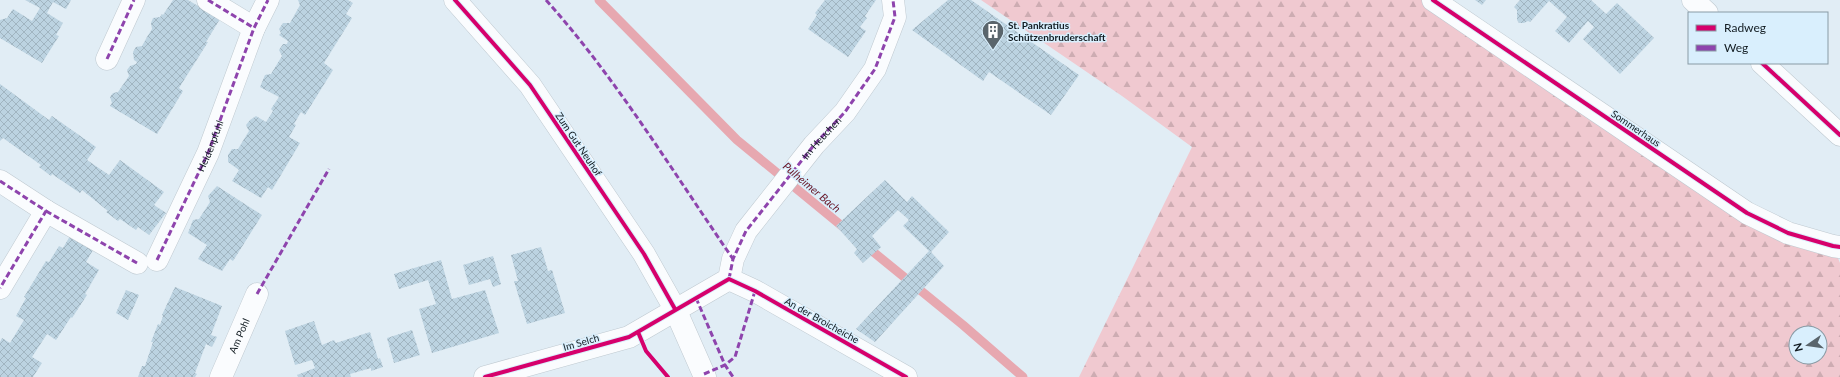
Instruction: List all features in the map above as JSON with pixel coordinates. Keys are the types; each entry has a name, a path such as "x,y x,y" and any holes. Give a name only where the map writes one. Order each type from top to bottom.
{"street":[{"path":"107,59 134,0"},
{"path":"208,0 254,28"},
{"name":"Heidenpfuhl","path":"0,181 46,211 147,261 208,153 254,28 268,0"},
{"name":"Zum Gut Neuhof","path":"455,0 530,85 644,254 675,309 705,377"},
{"name":"Im Heuchen","path":"729,279 733,259 746,231 814,145 845,112 875,69 895,17 893,0"},
{"name":"Sommerhaus","path":"1433,0 1747,213 1788,233 1833,246 1840,246"},
{"path":"1693,0 1706,12"},
{"path":"1763,64 1840,135"},
{"path":"0,288 46,211"},
{"path":"675,309 729,279"},
{"name":"An der Broicheiche","path":"729,279 755,291 906,377"},
{"name":"Am Pohl","path":"221,377 257,294"},
{"name":"Im Selch","path":"485,377 629,337 675,309"}],"green space":[{"path":"981,0 1433,0 1747,213 1833,246 1840,263 1840,377 1079,377 1192,147 1122,96"}],"building":[{"path":"25,0 71,0 66,9 53,2 47,13 63,23 56,35 59,36 42,63 0,38 0,20 7,18 13,9 32,21 40,8"},
{"path":"173,0 188,0 220,19 206,42 208,42 179,88 183,91 157,134 110,106 112,103 110,97 113,93 118,92 129,76 127,70 130,66 136,64 137,62 134,60 133,52 136,47 142,46 152,29 151,23 153,18 160,17 162,14 163,15"},
{"path":"298,0 348,0 353,3 346,14 352,18 324,63 333,70 305,115 301,112 294,124 296,125 289,137 300,143 272,190 268,187 261,198 232,181 239,170 228,162 228,155 232,149 238,149 249,131 246,125 250,120 256,116 266,122 273,111 271,109 279,97 260,87 265,75 271,74 282,56 279,50 283,44 287,44 288,41 279,35 281,33 279,29 283,23 290,23 300,5"},
{"path":"825,0 876,0 865,16 867,18 860,27 866,31 848,57 808,29 817,15 815,13"},
{"name":"St. Pankratius Schützenbruderschaft","path":"948,0 971,0 1079,75 1051,115 989,72 983,81 912,30"},
{"path":"1475,0 1486,0 1482,5"},
{"path":"1520,0 1591,0 1606,14 1617,3 1654,38 1620,74 1583,39 1594,27 1588,21 1569,43 1555,31 1567,17 1549,1 1530,22 1519,23 1517,20 1517,10 1514,7"},
{"path":"0,84 49,120 52,116 96,147 87,160 109,175 120,160 164,192 154,205 166,213 149,235 138,227 136,230 120,219 118,221 82,190 80,193 52,174 51,176 39,167 41,165 3,138 0,141"},
{"path":"885,180 907,202 912,196 949,232 931,252 944,266 875,342 856,329 929,251 903,226 909,220 898,210 872,236 881,247 863,263 854,253 857,249 836,226"},
{"path":"217,186 262,215 233,261 230,259 222,271 198,259 207,245 188,233 193,220 199,219 210,202 208,196"},
{"path":"70,236 93,250 86,262 99,270 85,294 87,295 56,340 47,334 32,357 42,363 33,377 0,377 0,342 2,338 10,343 24,320 16,316 26,298 24,297 46,261 49,262 59,246 63,248"},
{"path":"541,247 548,271 552,270 565,313 527,324 514,281 518,281 511,255"},
{"path":"493,256 501,284 493,287 490,279 469,285 463,265"},
{"path":"441,260 452,299 485,290 499,333 432,353 419,309 436,304 428,280 399,289 394,274"},
{"path":"175,287 222,306 211,335 217,337 212,347 206,344 195,373 197,374 195,377 138,377 142,366 145,366 153,342 151,342 158,324 160,325 162,315"},
{"path":"126,290 139,295 128,320 116,313"},
{"path":"314,321 322,345 334,340 336,343 370,332 378,359 380,358 383,367 371,371 371,368 350,374 351,377 298,377 297,375 315,368 312,360 295,365 285,331"},
{"path":"412,330 420,355 394,363 387,338"}],"waterway":[{"name":"Pulheimer Bach","path":"599,0 737,140 848,231"},
{"name":"Pulheimer Bach","path":"866,246 963,325 1023,377"}],"marked path":[{"path":"107,59 134,0"},
{"path":"208,0 254,28"},
{"path":"157,260 208,153 254,28 268,0"},
{"path":"546,0 572,30 620,93 733,259"},
{"path":"729,279 733,259 746,231 814,145 845,112 875,69 895,17 893,0"},
{"path":"257,294 329,169"},
{"path":"0,181 46,211 0,288"},
{"path":"46,211 137,263"},
{"path":"704,374 725,365 735,357 755,291"},
{"path":"696,298 725,365 733,377"}],"cycle path":[{"path":"455,0 530,85 644,254 675,309"},
{"path":"1433,0 1747,213 1788,233 1840,247"},
{"path":"1763,64 1840,135"},
{"path":"485,377 629,337 729,279 755,291 906,377"},
{"path":"638,332 646,351 668,377"}],"place":[{"name":"St. Pankratius Schützenbruderschaft","path":"993,50"}]}
